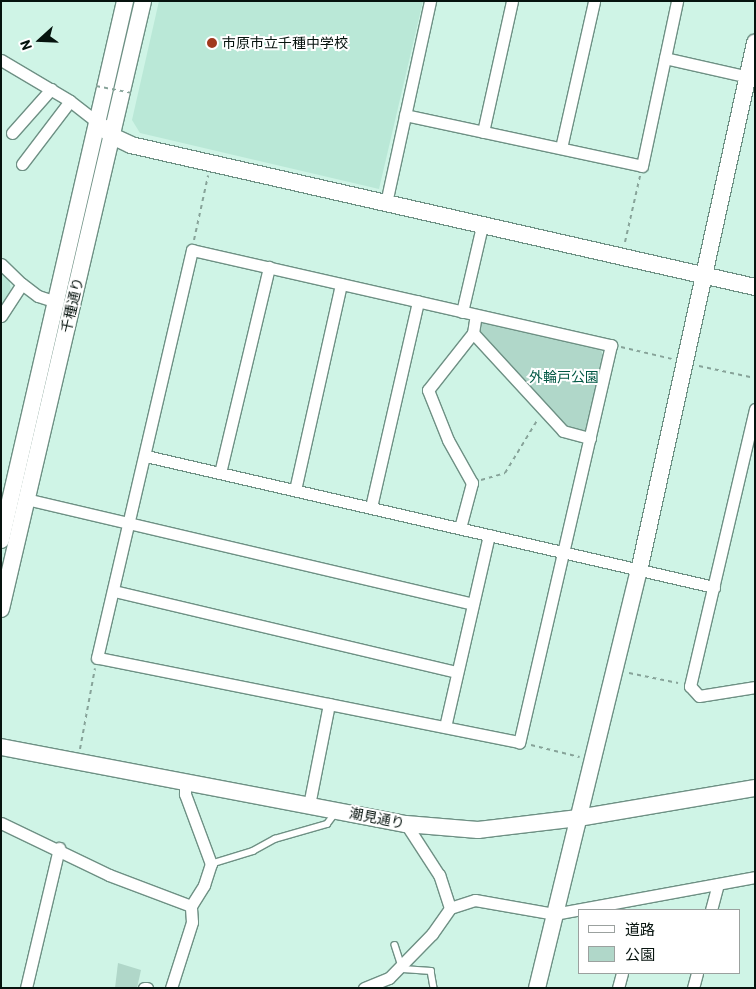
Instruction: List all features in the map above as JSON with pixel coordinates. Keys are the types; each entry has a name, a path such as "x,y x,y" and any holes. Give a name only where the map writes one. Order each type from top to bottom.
{"street":[{"name":"千種通り","path":"1,540 125,1"},
{"name":"千種通り","path":"1,609 143,1"},
{"path":"386,203 430,1"},
{"path":"483,132 512,1"},
{"path":"561,148 594,1"},
{"path":"405,114 642,166 677,1"},
{"path":"537,988 638,571 703,275 751,78 755,43"},
{"path":"665,58 751,78"},
{"path":"1,60 70,101 112,136 131,145 755,287"},
{"path":"12,133 51,89"},
{"path":"22,164 70,101"},
{"path":"462,312 482,226"},
{"path":"192,250 269,267 611,345 519,742 97,658 146,456 192,250"},
{"path":"1,264 38,296 56,302"},
{"path":"220,473 269,267"},
{"path":"1,316 22,284"},
{"path":"296,490 341,284"},
{"path":"370,507 418,301"},
{"path":"460,528 472,483 448,440 428,390 473,333 476,315"},
{"path":"473,333 563,431 590,438"},
{"path":"755,409 750,454 714,587 690,686 699,696 755,687"},
{"path":"146,456 714,587"},
{"path":"26,499 472,604"},
{"path":"445,727 489,536"},
{"path":"114,591 457,672"},
{"path":"310,805 328,704"},
{"name":"潮見通り","path":"1,747 406,824 478,830 578,818 755,788"},
{"path":"171,988 192,922 191,906 204,885 211,864 185,794 185,782"},
{"path":"1,823 32,839 59,848 109,875 191,906"},
{"path":"364,988 389,978 444,920 450,908 439,875 406,824"},
{"path":"26,988 59,848"},
{"path":"581,909 755,877"},
{"path":"712,909 718,884"},
{"path":"637,909 640,898"},
{"path":"450,908 475,900 554,914 578,910"},
{"path":"618,988 622,974"},
{"path":"693,988 697,974"}],"lane":[{"path":"211,864 253,851 275,839 327,824 338,811"},
{"path":"395,945 403,969 431,971 434,988"}],"path":[{"path":"96,86 131,93"},
{"path":"192,250 211,164"},
{"path":"622,257 642,166"},
{"path":"472,483 505,473 544,411"},
{"path":"77,762 97,658"},
{"path":"615,670 690,686"},
{"path":"519,742 592,760"}],"shaded area":[{"name":"市原市立千種中学校","path":"159,1 423,1 379,189 140,133 132,120"},
{"path":"1,270 9,278 11,291 1,306"}],"green space":[{"name":"外輪戸公園","path":"482,323 601,350 603,356 587,430 582,432 564,428 479,334 479,326"},
{"path":"118,963 141,970 137,988 115,988"}],"place":[{"name":"市原市立千種中学校","path":"212,43"}]}
